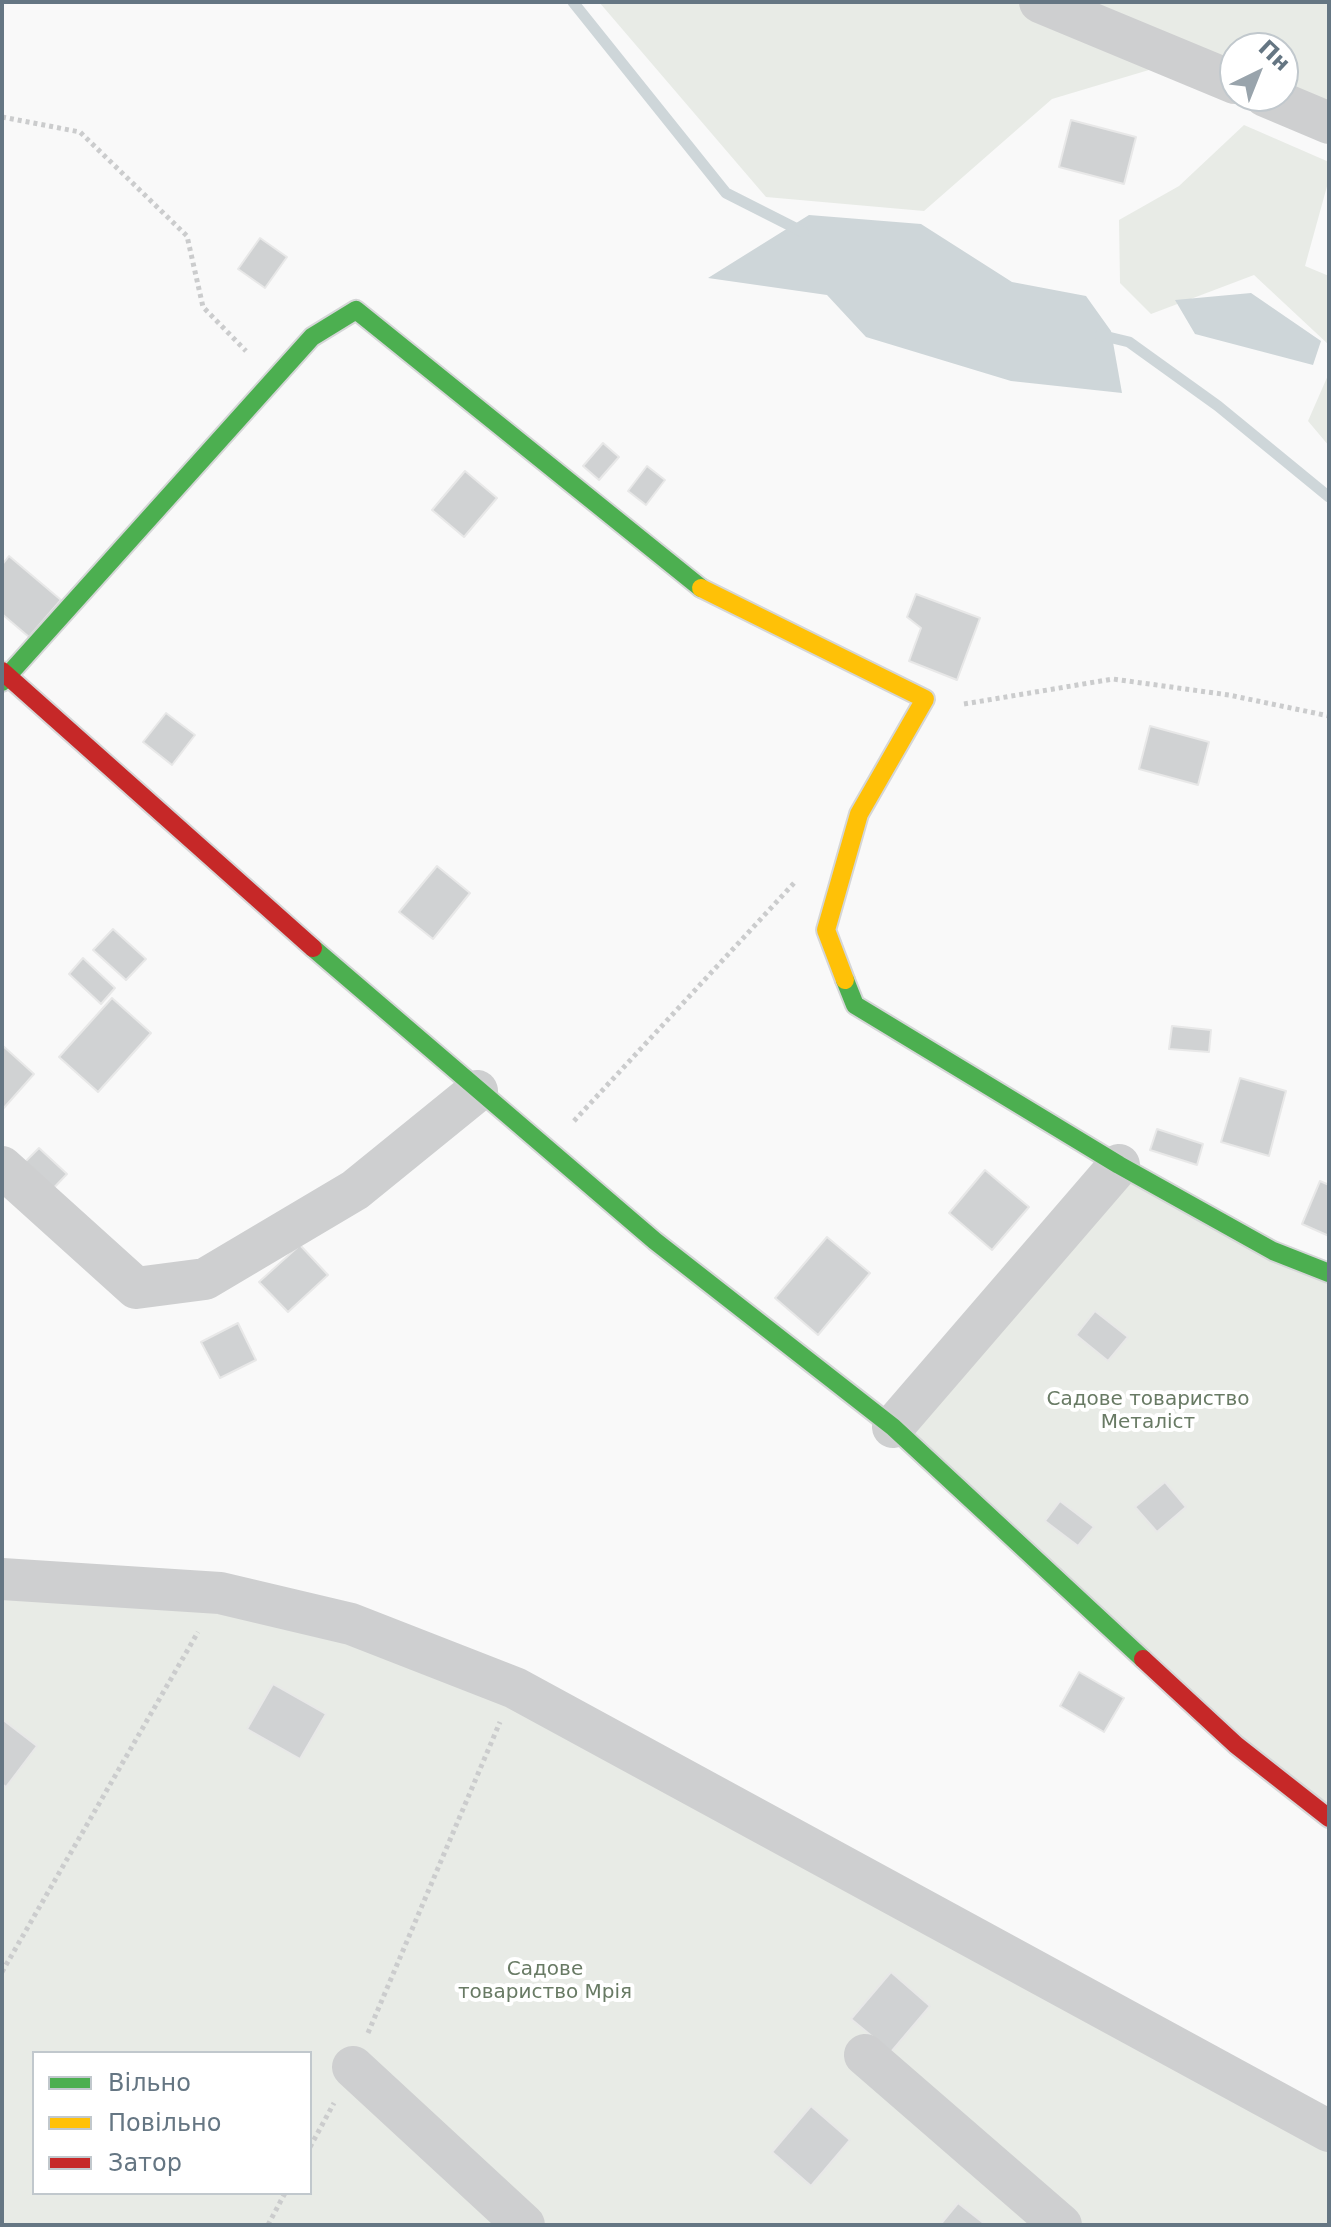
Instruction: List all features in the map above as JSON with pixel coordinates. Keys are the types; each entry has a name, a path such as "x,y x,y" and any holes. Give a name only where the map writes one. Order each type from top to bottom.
{"street":[{"path":"1040,2 1217,76"},
{"path":"1299,110 1329,123"},
{"path":"1329,1273 1273,1251 1119,1165 855,1005 826,930 859,814 925,699 694,585 356,310 312,337 4,676 477,1091 655,1241 893,1427 1236,1745 1329,1818"},
{"path":"2,1167 136,1288 205,1279 355,1190 477,1091"},
{"path":"893,1427 1119,1165"},
{"path":"2,1579 220,1593 351,1624 515,1688 1329,2131"},
{"path":"865,2055 1061,2225"},
{"path":"353,2067 524,2225"}],"path":[{"path":"2,117 80,132 187,236 203,307 273,380"},
{"path":"925,699 968,704 1113,679 1229,695 1329,716"},
{"path":"547,1150 805,872"},
{"path":"2,1972 220,1593"},
{"path":"312,2143 353,2067 515,1688"},
{"path":"268,2225 284,2195"}],"green space":[{"path":"599,2 1329,2 1329,104 1299,91 1299,32 1219,32 1219,56 1209,52 1052,99 924,211 766,197"},
{"path":"1244,125 1329,162 1329,179 1305,266 1329,276 1329,345 1254,275 1151,314 1120,283 1119,220 1179,186"},
{"path":"1329,373 1329,446 1308,421"},
{"name":"Садове товариство Металіст","path":"1119,1165 1329,1273 1329,1818 893,1427"},
{"name":"Садове товариство Мрія","path":"2,1579 220,1593 515,1688 1329,2131 1329,2225 2,2225"}],"shaded area":[{"path":"809,215 921,224 1012,282 1086,296 1111,331 1122,393 1011,381 866,337 827,295 708,278"},
{"path":"1251,293 1321,341 1313,365 1195,334 1175,300"}],"building":[{"path":"1071,120 1136,137 1124,184 1059,167"},
{"path":"260,238 287,257 265,288 238,269"},
{"path":"603,443 619,457 599,480 583,466"},
{"path":"647,466 665,480 646,505 628,491"},
{"path":"465,471 497,498 464,537 432,510"},
{"path":"9,556 61,600 29,637 2,614 2,565"},
{"path":"916,594 980,618 957,680 909,661 921,628 907,617"},
{"path":"166,713 195,735 172,765 143,742"},
{"path":"1150,726 1209,742 1198,785 1139,769"},
{"path":"437,866 470,893 433,939 399,912"},
{"path":"113,929 146,959 126,980 93,950"},
{"path":"83,958 115,988 101,1004 69,974"},
{"path":"112,998 151,1033 98,1092 59,1057"},
{"path":"1172,1026 1211,1030 1209,1052 1169,1049"},
{"path":"2,1045 34,1074 2,1110"},
{"path":"1240,1078 1286,1091 1269,1156 1221,1142"},
{"path":"1157,1129 1203,1144 1197,1165 1150,1150"},
{"path":"39,1148 67,1174 45,1197 17,1170"},
{"path":"985,1170 1029,1207 992,1250 949,1213"},
{"path":"1320,1181 1329,1185 1329,1236 1302,1224"},
{"path":"827,1237 870,1273 818,1335 775,1298"},
{"path":"300,1245 328,1275 288,1312 259,1282"},
{"path":"1095,1311 1128,1337 1108,1361 1076,1335"},
{"path":"238,1323 256,1360 220,1378 201,1342"},
{"path":"1165,1482 1186,1507 1157,1532 1135,1507"},
{"path":"1060,1501 1094,1527 1078,1546 1045,1521"},
{"path":"1079,1672 1124,1698 1104,1732 1060,1706"},
{"path":"273,1684 326,1714 300,1759 247,1729"},
{"path":"2,1719 37,1746 6,1787 2,1784"},
{"path":"891,1972 930,2006 891,2052 851,2019"},
{"path":"811,2106 850,2140 811,2186 772,2152"},
{"path":"958,2203 986,2225 940,2225"}],"waterway":[{"path":"573,2 726,193 803,232"},
{"path":"1100,335 1129,342 1218,406 1329,497"}],"traffic: fast":[{"path":"2,682 312,337 356,310 701,588"},
{"path":"313,948 655,1241 893,1427 1143,1659"},
{"path":"845,980 855,1005 1119,1165 1273,1251 1329,1273"}],"traffic: slow":[{"path":"701,588 925,699 859,814 826,930 845,980"}],"traffic: jam":[{"path":"2,671 313,948"},
{"path":"1143,1659 1236,1745 1329,1818"}]}
